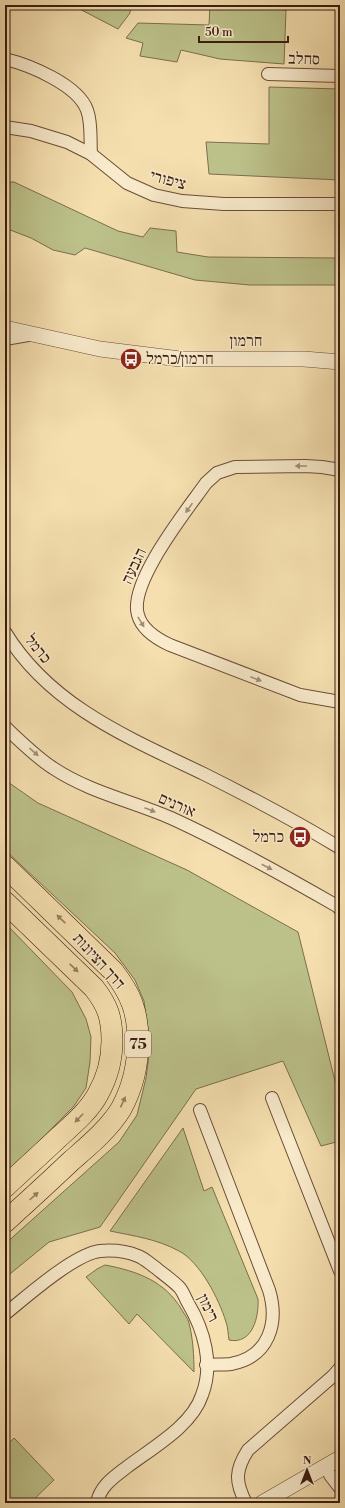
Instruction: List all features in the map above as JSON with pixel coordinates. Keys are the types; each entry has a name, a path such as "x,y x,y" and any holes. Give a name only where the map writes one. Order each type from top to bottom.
{"highway":[{"name":"דרך הציונות","path":"5,866 114,971 125,986 134,1006 138,1048 135,1071 129,1091 121,1108 109,1125 94,1141 5,1222"},
{"name":"דרך הציונות","path":"5,902 94,988 103,1000 112,1026 112,1046 109,1066 98,1095 89,1108 75,1122 5,1187"}],"street":[{"path":"5,59 32,68 44,74 71,89 78,96 85,104 88,111 91,154"},
{"name":"סחלב","path":"268,74 340,76"},
{"name":"ציפורי","path":"5,127 31,132 66,142 91,154 126,184 154,195 182,201 224,204 340,204"},
{"name":"חרמון","path":"5,324 34,334"},
{"name":"חרמון","path":"5,328 100,349 180,359 304,359 340,362"},
{"path":"5,339 34,334"},
{"name":"הגבעה","path":"340,470 305,466 236,467 217,474 206,483 146,572 136,604 138,616 145,628 170,646 300,696 340,702"},
{"name":"כרמל","path":"5,632 17,651 42,680 72,704 117,732 239,792 311,830 340,848"},
{"name":"אורנים","path":"5,727 52,768 81,784 177,821 288,878 340,909"},
{"path":"272,1098 340,1271"},
{"path":"200,1110 273,1303 271,1330 266,1342 256,1353 231,1364 206,1364"},
{"name":"רימון","path":"5,1314 47,1280 79,1259 98,1251 120,1251 140,1256 180,1288 196,1316 204,1338 206,1364 206,1382 202,1396 195,1409 180,1427 113,1477 103,1488 97,1503"},
{"path":"246,1503 240,1492 238,1470 241,1461 248,1450 333,1376 340,1368"},
{"path":"262,1503 340,1458"},
{"path":"282,1503 335,1472 340,1488"}],"green space":[{"path":"72,5 131,5 130,13 118,29"},
{"path":"210,5 236,5 286,10 284,64 220,59 181,50 177,62 140,56 143,43 126,38 138,23 209,25"},
{"path":"269,87 340,89 340,180 209,174 206,142 269,144"},
{"path":"5,182 14,182 118,231 143,237 150,228 176,231 177,252 208,257 340,258 340,285 250,285 195,280 85,248 75,255 53,250 31,238 5,228"},
{"path":"5,780 38,803 187,870 298,932 340,1101 340,1141 321,1146 283,1061 196,1089 100,1227 49,1242 5,1278 5,1244 119,1142 137,1115 146,1078 150,1047 144,1001 135,980 115,953 5,850"},
{"path":"5,923 72,992 86,1019 91,1037 90,1062 86,1088 74,1106 5,1176"},
{"path":"183,1128 204,1191 212,1187 258,1299 256,1321 253,1328 244,1338 237,1340 229,1340 227,1324 214,1292 201,1272 187,1256 171,1247 154,1241 110,1231"},
{"path":"105,1265 128,1270 149,1279 159,1285 175,1300 189,1323 193,1347 194,1372 137,1314 129,1324 86,1277"},
{"path":"14,1438 54,1480 30,1503 5,1503 5,1447"}],"place":[{"name":"חרמון/כרמל","path":"131,359"},
{"name":"כרמל","path":"300,837"}]}
